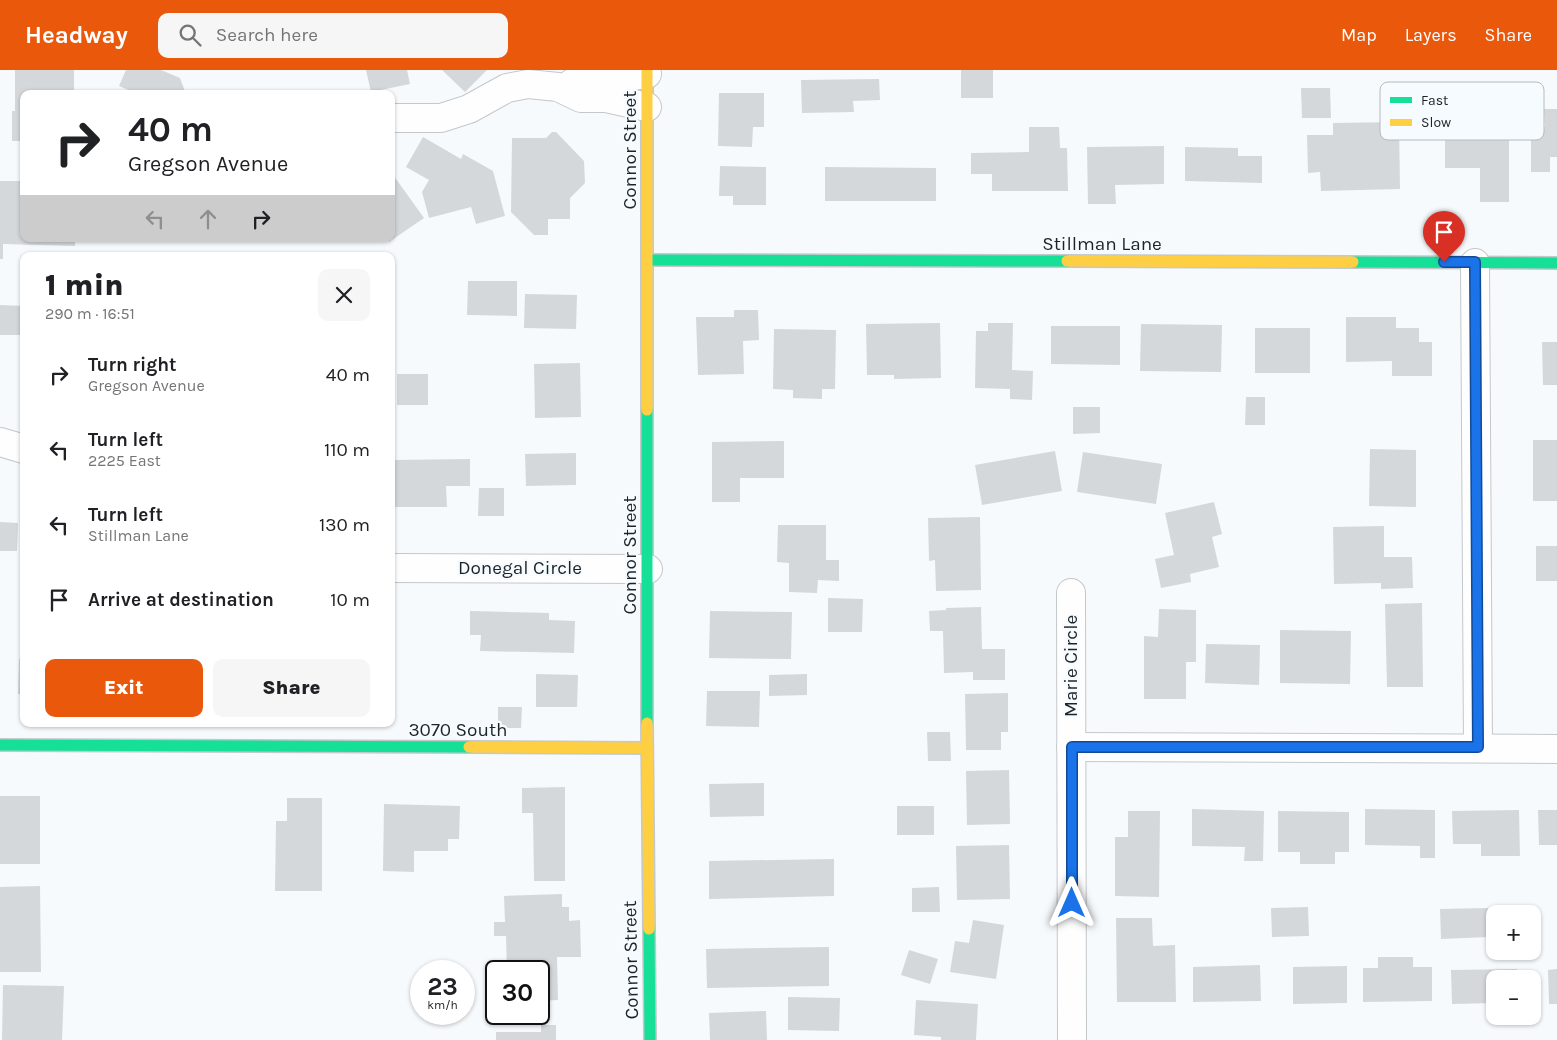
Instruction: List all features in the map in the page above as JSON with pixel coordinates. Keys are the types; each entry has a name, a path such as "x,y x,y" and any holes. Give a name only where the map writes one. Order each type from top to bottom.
{"street":[{"path":"395,118 428,119 454,114 469,109 507,88 519,85 558,87 581,80 606,80 647,72"},
{"name":"Connor Street","path":"647,72 647,748 650,1040"},
{"path":"558,87 581,98 606,98 647,107"},
{"name":"Stillman Lane","path":"648,260 1557,263"},
{"path":"1475,262 1478,747"},
{"path":"0,442 20,448"},
{"name":"Donegal Circle","path":"395,568 648,568"},
{"name":"Marie Circle","path":"1071,593 1072,1040"},
{"name":"3070 South","path":"0,745 647,748"},
{"path":"1072,747 1478,747 1557,750"}],"building":[{"path":"15,70 74,70 74,90 20,90 20,141 12,141 12,111 15,111"},
{"path":"126,70 161,70 180,78 184,90 128,90 119,86"},
{"path":"366,70 407,70 410,84 381,90 371,90"},
{"path":"442,70 487,70 465,92"},
{"path":"961,70 993,70 993,98 961,98"},
{"path":"879,79 880,100 853,101 854,112 802,113 801,80"},
{"path":"1301,88 1330,88 1331,118 1302,118"},
{"path":"719,93 764,93 764,127 753,127 752,147 718,146"},
{"path":"1544,109 1557,109 1557,157 1550,157 1550,172 1531,172 1531,140 1544,140"},
{"path":"1380,122 1380,140 1399,140 1400,189 1321,191 1320,172 1308,173 1307,135 1333,135 1333,123"},
{"path":"1029,127 1059,127 1060,148 1067,148 1068,191 992,191 992,174 971,174 971,153 1029,152"},
{"path":"552,132 556,132 584,161 585,183 570,198 570,219 548,219 548,235 534,235 511,212 512,138 546,138"},
{"path":"423,137 461,159 463,154 493,171 505,216 476,224 471,207 429,218 422,192 429,180 406,167"},
{"path":"1445,140 1509,140 1509,202 1480,202 1480,168 1445,168"},
{"path":"1164,146 1164,184 1115,185 1116,204 1088,204 1087,147"},
{"path":"1185,147 1238,148 1238,156 1262,156 1262,183 1185,181"},
{"path":"720,166 766,167 766,205 733,205 733,196 719,196"},
{"path":"825,167 936,168 936,201 825,201"},
{"path":"395,178 424,218 395,238"},
{"path":"0,181 20,181 20,242 75,242 75,246 3,244 3,259 0,259"},
{"path":"468,281 517,281 517,316 467,315"},
{"path":"525,294 577,295 576,329 524,328"},
{"path":"0,305 20,306 20,335 0,335"},
{"path":"734,310 758,310 759,340 743,341 744,374 698,375 696,317 734,317"},
{"path":"1346,317 1396,317 1396,328 1419,328 1419,342 1432,342 1432,376 1392,376 1392,361 1346,362"},
{"path":"940,323 941,378 894,379 894,375 867,375 866,324"},
{"path":"988,323 1013,323 1012,370 1033,371 1032,400 1010,399 1010,389 975,388 976,331 988,331"},
{"path":"1141,324 1222,325 1221,372 1140,371"},
{"path":"1051,326 1120,326 1120,365 1051,364"},
{"path":"1255,328 1310,328 1310,373 1255,373"},
{"path":"774,329 836,330 835,389 822,389 822,399 793,398 793,390 773,389"},
{"path":"1542,342 1557,342 1557,385 1543,385"},
{"path":"580,363 581,417 535,418 534,364"},
{"path":"397,374 428,374 428,405 397,405"},
{"path":"1246,397 1265,397 1265,425 1245,425"},
{"path":"1073,407 1100,407 1100,433 1073,434"},
{"path":"1533,440 1557,440 1557,501 1533,501"},
{"path":"784,441 784,478 740,478 740,502 712,502 712,442"},
{"path":"1370,449 1416,450 1416,507 1369,506"},
{"path":"1055,451 1062,491 982,505 975,465"},
{"path":"1083,452 1162,464 1156,504 1077,492"},
{"path":"576,453 576,485 526,486 525,454"},
{"path":"470,459 470,486 446,486 447,507 395,507 395,460"},
{"path":"479,488 504,488 504,516 478,516"},
{"path":"1214,502 1222,534 1212,537 1219,567 1190,574 1191,582 1161,588 1155,559 1174,555 1165,513"},
{"path":"980,517 981,590 936,591 935,560 929,561 928,518"},
{"path":"0,522 18,523 17,551 0,551"},
{"path":"778,525 826,525 826,560 839,560 839,581 818,580 817,593 789,592 789,563 777,562"},
{"path":"1384,526 1384,557 1412,557 1413,588 1381,589 1381,583 1334,584 1333,527"},
{"path":"1536,546 1557,546 1557,581 1536,581"},
{"path":"828,598 863,599 862,632 828,632"},
{"path":"1422,603 1423,687 1387,687 1385,604"},
{"path":"981,607 982,649 1005,649 1005,680 973,680 973,672 944,673 943,631 930,631 929,611 946,610 946,608"},
{"path":"1159,609 1196,610 1196,662 1186,662 1186,699 1144,699 1144,636 1158,637"},
{"path":"470,611 549,613 549,620 575,621 574,653 480,651 481,635 470,635"},
{"path":"710,611 792,612 791,659 709,658"},
{"path":"1280,630 1351,631 1350,684 1280,683"},
{"path":"1206,644 1260,645 1259,685 1205,683"},
{"path":"19,659 20,659 20,694 18,694"},
{"path":"536,674 578,675 577,707 536,707"},
{"path":"807,674 807,695 769,696 769,675"},
{"path":"707,691 760,691 759,727 706,726"},
{"path":"1008,693 1008,732 1001,732 1001,750 966,750 965,694"},
{"path":"498,707 522,707 521,728 498,728"},
{"path":"927,732 950,732 951,761 928,761"},
{"path":"1009,770 1010,824 967,825 966,771"},
{"path":"764,783 764,816 710,817 709,784"},
{"path":"565,787 565,881 534,881 533,813 522,813 522,788"},
{"path":"0,796 40,796 40,864 0,864"},
{"path":"287,798 322,798 322,891 275,891 276,821 287,821"},
{"path":"384,804 460,806 459,839 448,839 448,851 414,851 414,872 383,871"},
{"path":"897,806 934,806 934,835 897,835"},
{"path":"1192,809 1264,811 1263,861 1244,861 1245,847 1192,846"},
{"path":"1365,809 1435,810 1435,858 1420,858 1420,846 1365,845"},
{"path":"1519,810 1520,856 1481,856 1481,844 1453,844 1452,811"},
{"path":"1538,810 1557,810 1557,845 1539,845"},
{"path":"1128,811 1160,811 1159,897 1115,896 1115,837 1128,837"},
{"path":"1278,811 1349,812 1349,852 1335,852 1335,864 1300,864 1300,852 1278,852"},
{"path":"1009,845 1010,899 957,900 956,846"},
{"path":"834,859 834,896 709,899 709,861"},
{"path":"40,886 41,972 0,972 0,887"},
{"path":"939,887 940,912 912,912 912,888"},
{"path":"562,894 562,907 569,907 569,921 580,920 581,957 557,957 558,1000 550,1000 550,960 507,960 506,936 494,936 494,922 505,922 504,896"},
{"path":"1308,907 1309,936 1272,937 1271,908"},
{"path":"1486,908 1486,937 1441,939 1440,909"},
{"path":"1116,918 1152,918 1153,946 1175,945 1176,1002 1117,1002"},
{"path":"973,920 1004,925 996,979 950,972 955,941 969,943"},
{"path":"829,947 829,986 707,988 706,949"},
{"path":"909,950 938,959 930,984 901,975"},
{"path":"1378,957 1413,957 1413,967 1432,967 1432,1001 1363,1002 1363,968 1378,968"},
{"path":"1260,965 1261,1001 1193,1002 1193,967"},
{"path":"1347,966 1347,1003 1293,1004 1293,967"},
{"path":"1517,969 1486,970 1486,1003 1452,1004 1451,970"},
{"path":"1557,969 1557,1004 1549,1004 1548,970"},
{"path":"3,985 64,986 62,1040 2,1040"},
{"path":"788,997 840,998 839,1031 788,1030"},
{"path":"916,1000 978,1004 976,1040 941,1040 941,1037 914,1035"},
{"path":"766,1011 767,1040 710,1040 709,1013"},
{"path":"541,1025 556,1025 556,1040 496,1040 496,1032 541,1032"}],"traffic: fast":[{"path":"648,260 1067,261"},
{"path":"1353,262 1557,263"},
{"path":"647,410 647,723"},
{"path":"0,745 469,747"},
{"path":"649,929 650,1040"}],"traffic: slow":[{"path":"647,70 647,410"},
{"path":"1067,261 1353,262"},
{"path":"647,723 649,929"},
{"path":"469,747 647,748"}],"route":[{"path":"1072,903 1072,747 1478,747 1475,262 1444,262"}]}
